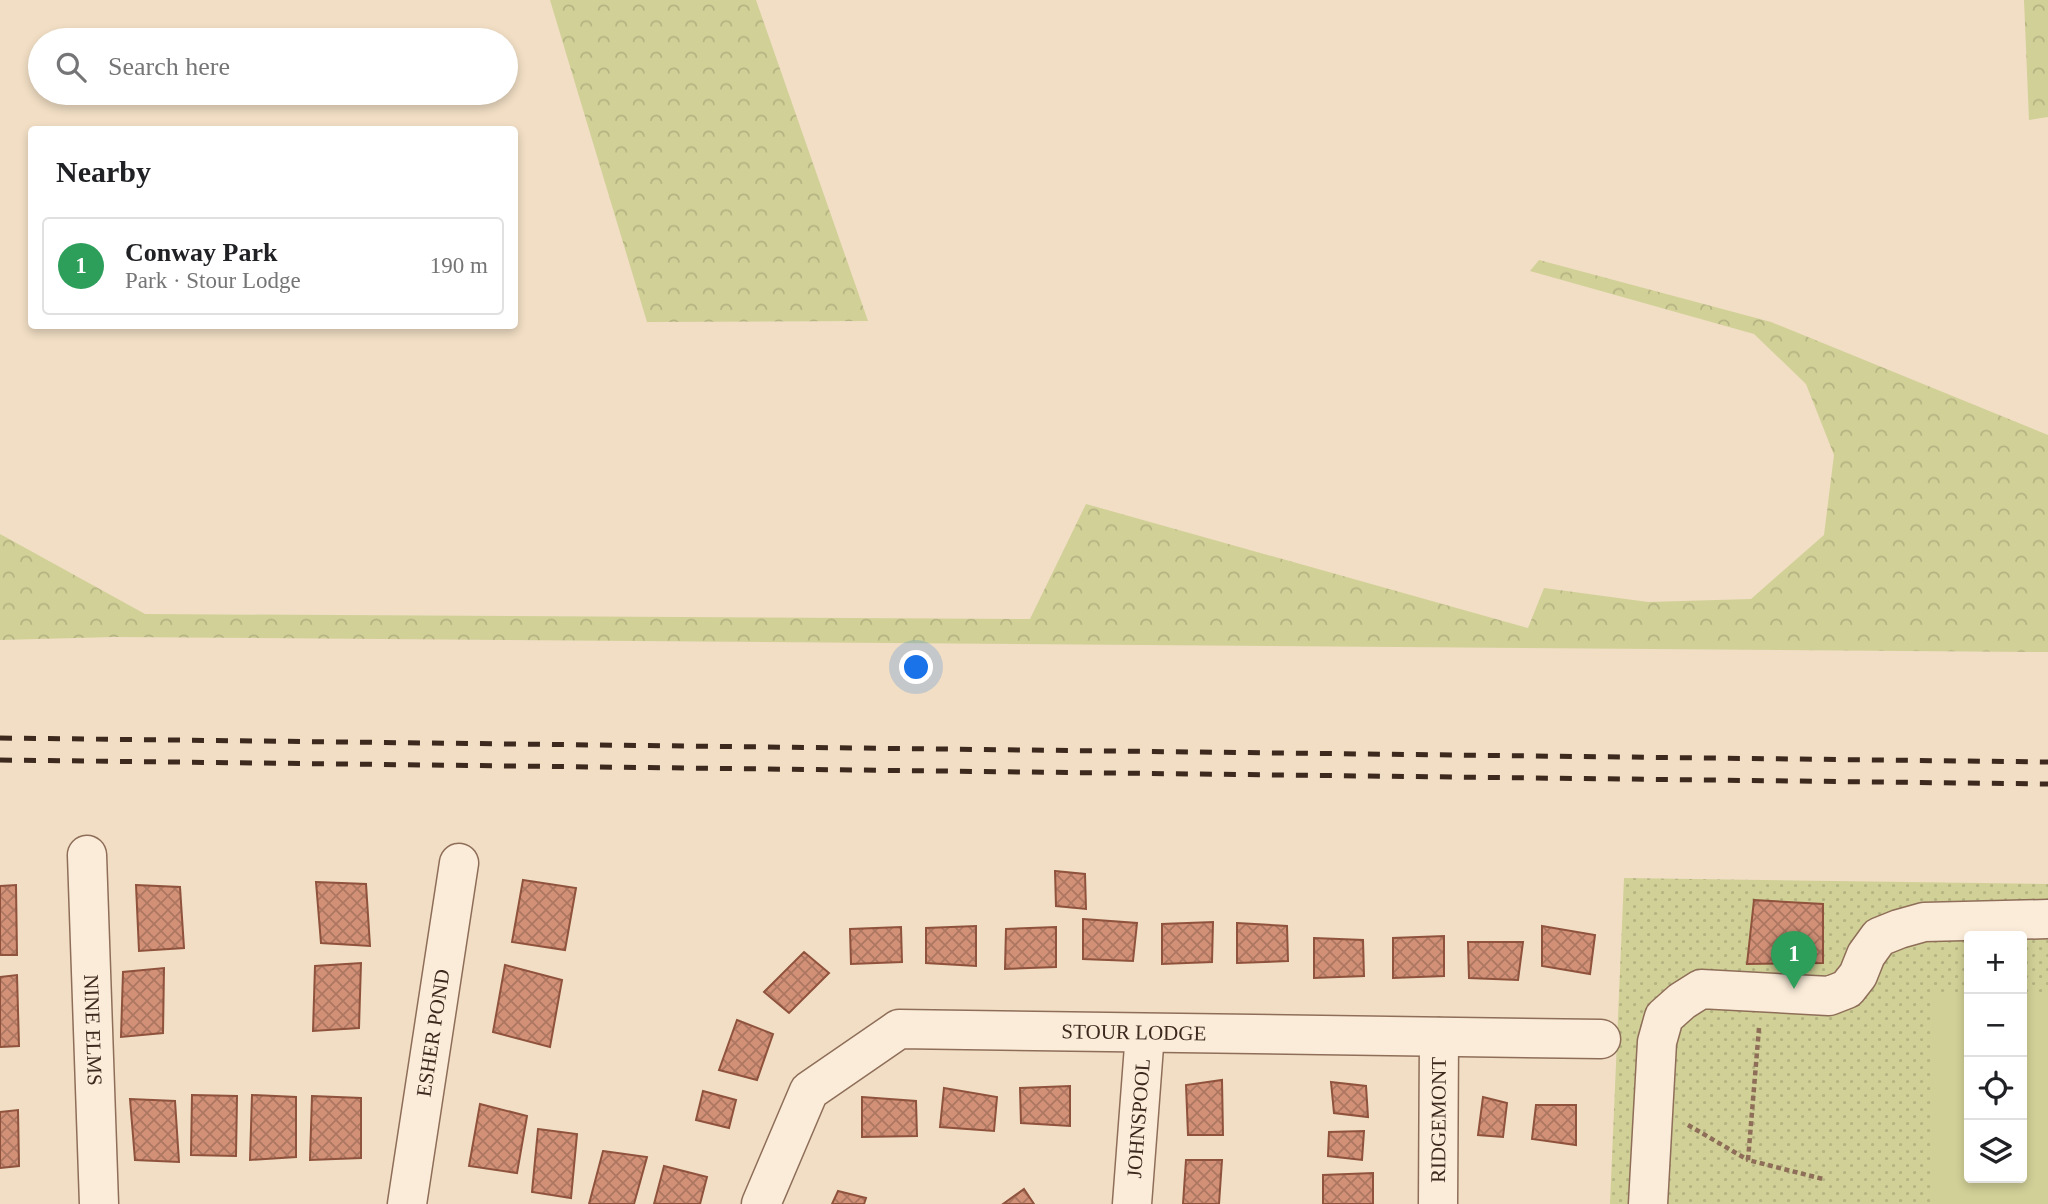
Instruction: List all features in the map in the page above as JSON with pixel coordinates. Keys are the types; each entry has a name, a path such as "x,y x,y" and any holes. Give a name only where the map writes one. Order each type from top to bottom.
{"street":[{"name":"NINE ELMS","path":"87,855 99,1204"},
{"name":"ESHER POND","path":"407,1204 459,863"},
{"path":"1648,1204 1657,1042 1664,1017 1682,1001 1701,989 1829,996 1847,989 1879,937 1899,929 1924,922 2048,919"},
{"name":"STOUR LODGE","path":"761,1204 809,1091 899,1029 1601,1039"},
{"name":"JOHNSPOOL","path":"1132,1204 1145,1033"},
{"name":"RIDGEMONT","path":"1438,1204 1439,1037"}],"path":[{"path":"1748,1160 1762,992"},
{"path":"1653,1104 1748,1160 1823,1179"}],"green space":[{"path":"550,0 756,0 868,321 647,322"},
{"path":"2024,0 2048,0 2048,117 2029,120"},
{"path":"1539,260 1771,322 2048,435 2048,652 114,637 0,640 0,534 145,614 1030,619 1086,504 1528,628 1544,588 1648,602 1751,599 1824,535 1834,455 1806,384 1754,334 1530,271"},
{"path":"1624,878 2048,884 2048,1204 1610,1204"},
{"path":"1934,996 1964,996 1964,1183 2027,1183 2027,996 2048,996 2048,1204 1933,1204"}],"building":[{"path":"1055,871 1085,874 1086,909 1056,906"},
{"path":"523,880 576,888 565,950 512,942"},
{"path":"316,882 366,884 370,946 321,943"},
{"path":"16,885 17,955 0,955 0,886"},
{"path":"136,885 180,887 184,948 139,951"},
{"path":"1754,900 1823,904 1823,963 1747,964"},
{"path":"1083,919 1137,923 1133,961 1083,959"},
{"path":"1213,922 1212,962 1162,964 1162,924"},
{"path":"1237,923 1287,926 1288,961 1237,963"},
{"path":"976,926 976,966 926,963 926,928"},
{"path":"1542,926 1595,935 1590,974 1542,966"},
{"path":"901,927 902,962 851,964 850,929"},
{"path":"1056,927 1056,967 1005,969 1006,929"},
{"path":"1444,936 1444,976 1393,978 1393,938"},
{"path":"1314,938 1363,940 1364,976 1314,978"},
{"path":"1468,942 1523,942 1518,980 1469,978"},
{"path":"804,952 829,973 789,1013 764,992"},
{"path":"361,963 359,1028 313,1031 315,966"},
{"path":"505,965 562,980 550,1047 493,1032"},
{"path":"164,968 163,1033 121,1037 123,972"},
{"path":"17,975 19,1046 0,1047 0,977"},
{"path":"737,1020 773,1034 757,1080 719,1070"},
{"path":"1222,1080 1223,1135 1188,1135 1186,1085"},
{"path":"1331,1082 1366,1086 1368,1117 1334,1113"},
{"path":"1070,1086 1070,1126 1021,1123 1020,1088"},
{"path":"944,1088 997,1097 994,1131 940,1127"},
{"path":"703,1091 736,1100 729,1128 696,1120"},
{"path":"192,1095 237,1096 236,1156 191,1155"},
{"path":"252,1095 296,1097 296,1157 250,1160"},
{"path":"312,1096 361,1098 361,1158 310,1160"},
{"path":"862,1097 916,1101 917,1136 862,1137"},
{"path":"1483,1097 1507,1103 1503,1137 1478,1135"},
{"path":"130,1099 175,1101 179,1162 135,1160"},
{"path":"480,1104 527,1116 517,1173 469,1166"},
{"path":"1536,1105 1576,1105 1576,1145 1532,1139"},
{"path":"18,1110 19,1166 0,1168 0,1112"},
{"path":"538,1129 577,1134 571,1198 532,1192"},
{"path":"1364,1131 1362,1160 1328,1156 1329,1132"},
{"path":"603,1151 647,1157 634,1204 589,1204"},
{"path":"1186,1160 1222,1160 1219,1204 1183,1204"},
{"path":"664,1166 707,1177 700,1204 654,1204"},
{"path":"1373,1173 1373,1204 1323,1204 1323,1175"},
{"path":"1024,1189 1034,1204 1003,1204"},
{"path":"838,1191 866,1198 864,1204 832,1204"}],"railway":[{"path":"0,738 2048,762"},
{"path":"0,760 2048,784"}],"place":[{"name":"Conway Park","path":"1794,989"}]}
